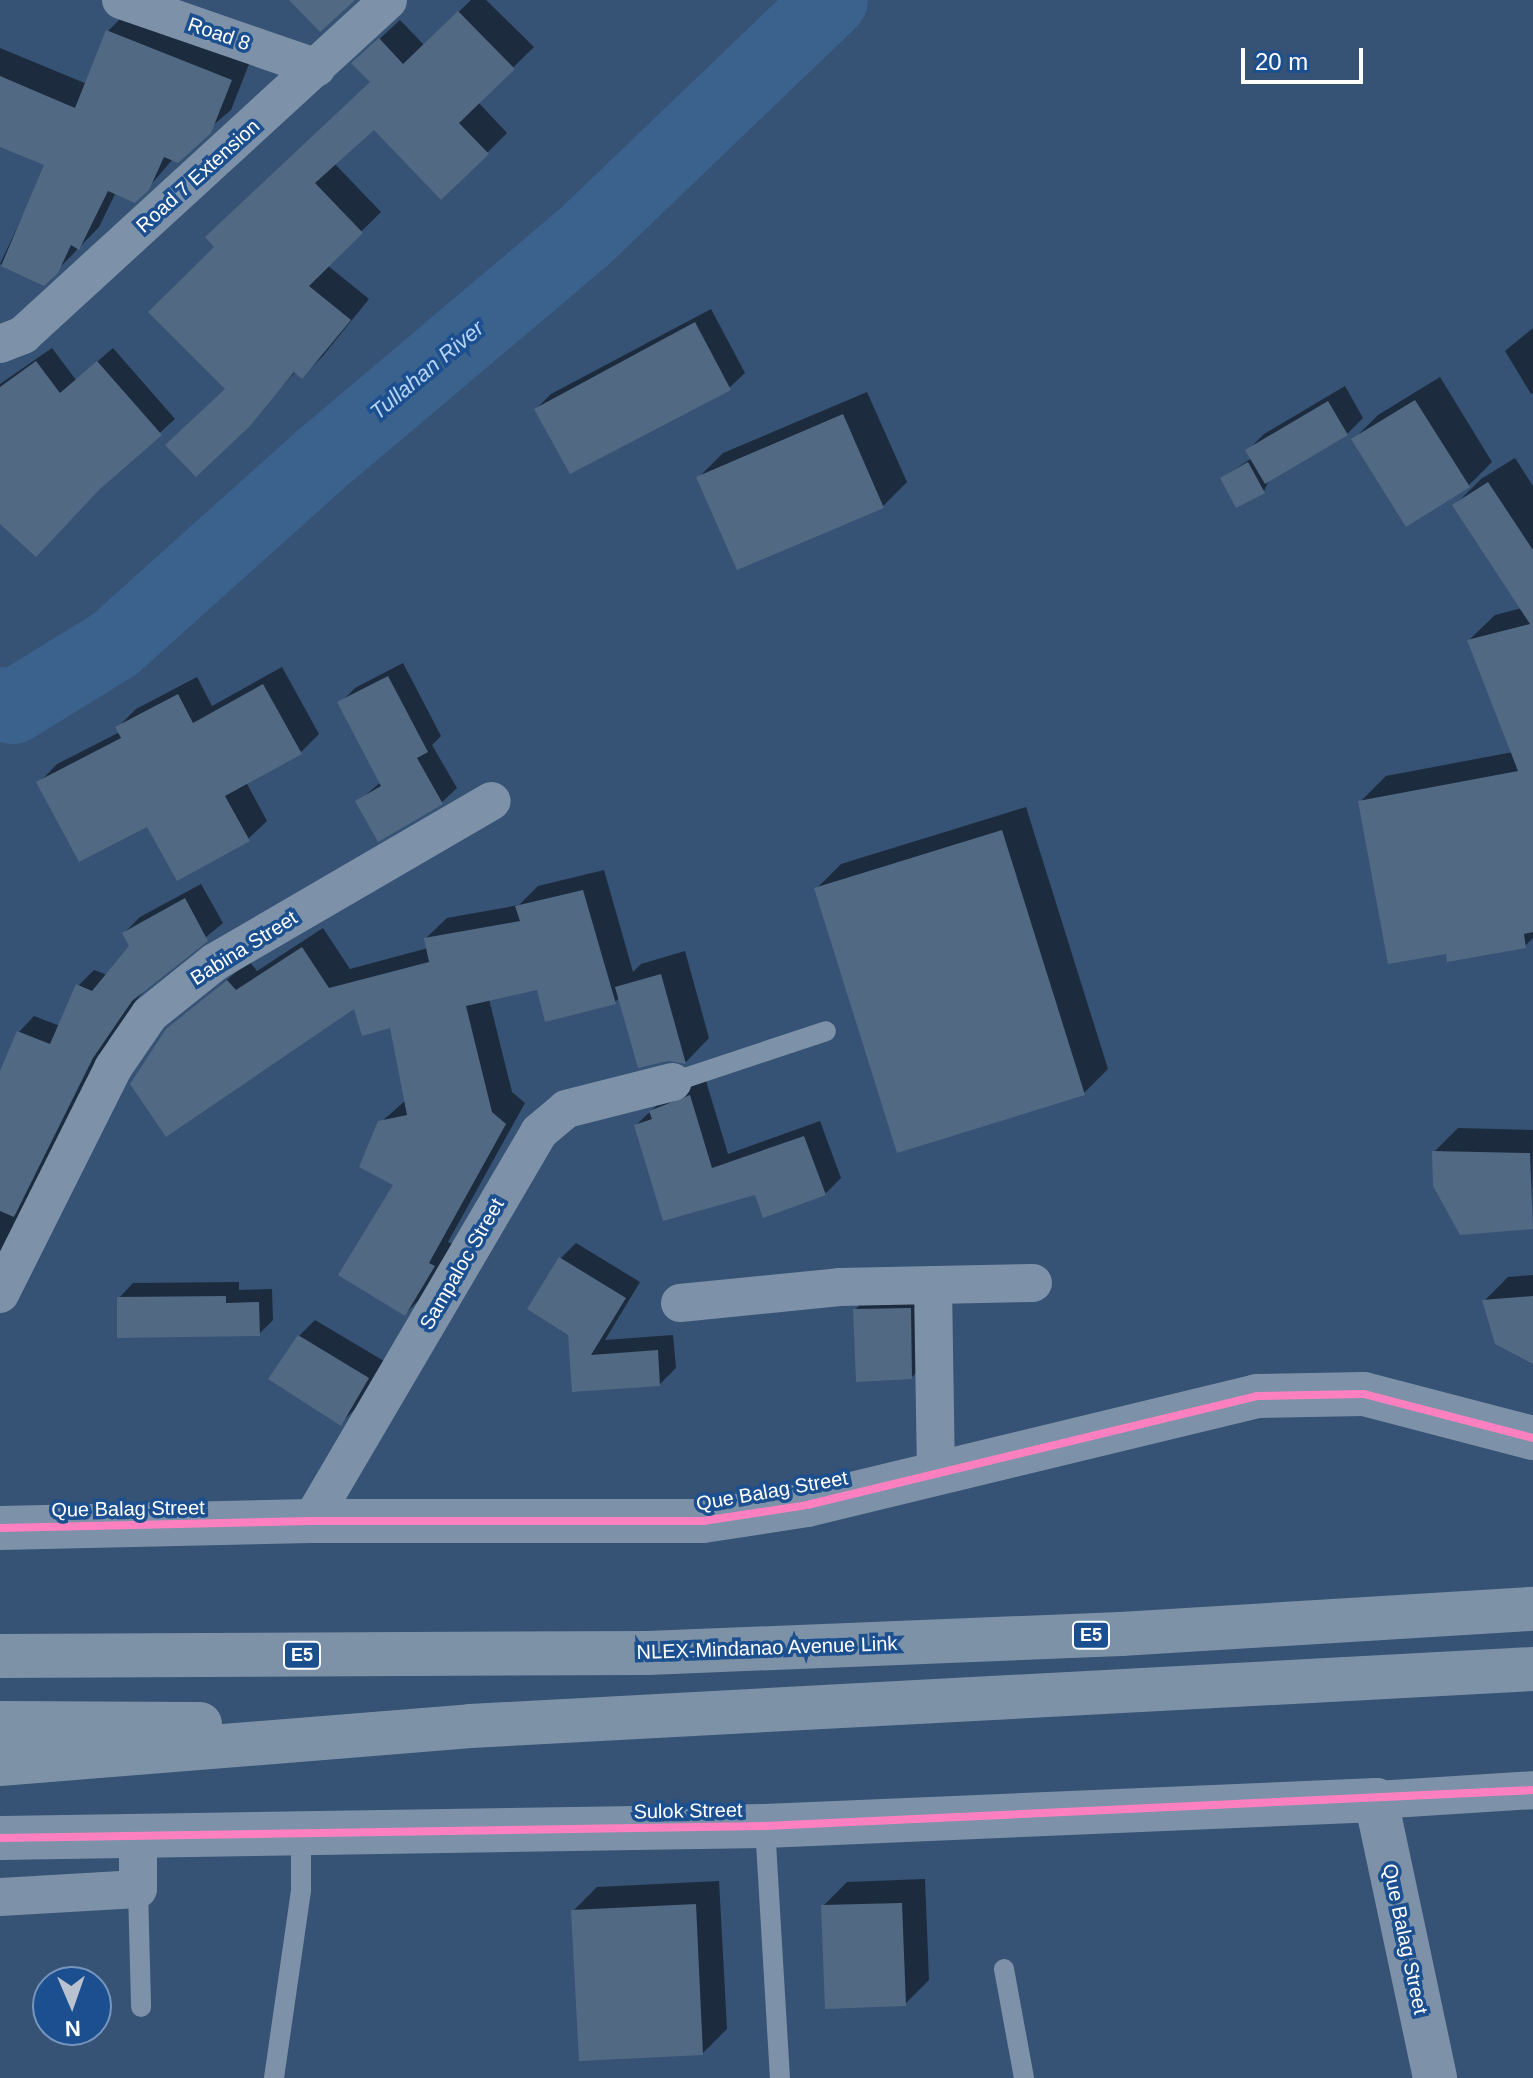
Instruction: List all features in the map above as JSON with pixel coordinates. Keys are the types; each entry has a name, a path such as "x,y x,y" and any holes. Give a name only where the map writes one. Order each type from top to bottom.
{"highway":[{"name":"NLEX-Mindanao Avenue Link","path":"0,1656 648,1653 1121,1634 1533,1609"},
{"path":"0,1764 470,1726 1533,1669"},
{"path":"0,1723 470,1726"}],"street":[{"name":"Road 8","path":"121,0 317,68"},
{"name":"Road 7 Extension","path":"2,344 23,335 388,0"},
{"name":"Babina Street","path":"0,1294 113,1068 150,1014 215,962 492,801"},
{"name":"Sampaloc Street","path":"311,1521 539,1132 566,1109 673,1082"},
{"path":"680,1303 839,1287 1033,1283"},
{"path":"933,1285 936,1473"},
{"name":"Que Balag Street","path":"0,1528 311,1521 703,1521 807,1505 1257,1396 1364,1394 1533,1438"},
{"path":"1376,1800 1533,1790"},
{"name":"Que Balag Street","path":"1376,1800 1435,2078"},
{"name":"Sulok Street","path":"0,1838 765,1826 1376,1800"},
{"path":"0,1897 138,1889 138,1836"}],"lane":[{"path":"673,1082 826,1031"},
{"path":"765,1826 780,2078"},
{"path":"274,2078 301,1890 301,1834"},
{"path":"138,1889 141,2007"},
{"path":"1004,1969 1024,2078"}],"building":[{"path":"289,0 355,0 320,32"},
{"path":"458,11 515,69 459,123 489,154 441,200 374,130 315,183 363,233 309,286 351,320 302,379 294,372 250,426 196,477 165,445 225,389 148,312 214,247 205,237 370,82 351,63 379,38 403,64"},
{"path":"106,30 232,80 211,133 178,163 164,157 149,190 135,203 108,191 79,250 71,245 58,273 44,286 1,266 44,165 0,147 0,76 75,108"},
{"path":"695,322 731,390 570,474 534,409"},
{"path":"36,361 60,393 97,361 162,435 100,489 36,557 0,524 0,387"},
{"path":"1415,400 1470,487 1406,527 1351,439"},
{"path":"1328,401 1348,435 1265,484 1245,450"},
{"path":"843,414 884,508 737,570 696,477"},
{"path":"1248,462 1265,493 1236,508 1220,478"},
{"path":"1488,482 1533,550 1533,932 1524,934 1526,948 1447,962 1446,954 1388,964 1358,801 1518,771 1467,640 1530,624 1452,505"},
{"path":"388,676 428,752 417,758 443,804 378,842 355,801 381,786 337,702"},
{"path":"263,684 302,754 225,796 250,841 177,881 147,827 79,862 36,782 121,738 115,727 178,694 193,723"},
{"path":"1002,830 1085,1095 897,1153 814,888"},
{"path":"583,890 616,1004 545,1022 537,990 466,1006 492,1112 506,1124 429,1263 435,1266 405,1316 338,1275 393,1185 359,1167 378,1121 407,1115 390,1028 362,1036 354,1009 166,1137 130,1084 166,1029 227,980 236,990 302,947 329,988 429,962 424,938 520,921 515,906"},
{"path":"185,898 208,941 132,1001 93,1058 14,1217 0,1211 0,1071 17,1031 50,1044 76,984 92,991 129,946 122,933"},
{"path":"661,974 686,1064 668,1061 638,1068 615,987"},
{"path":"690,1095 712,1168 804,1136 826,1195 763,1218 755,1195 663,1221 634,1125 652,1119 649,1111"},
{"path":"1432,1151 1530,1153 1533,1229 1460,1235 1433,1186"},
{"path":"559,1257 626,1298 591,1355 658,1350 660,1386 572,1392 568,1335 527,1309"},
{"path":"226,1296 226,1303 259,1302 260,1336 117,1338 117,1297"},
{"path":"1533,1296 1533,1364 1495,1344 1482,1300"},
{"path":"911,1308 912,1379 856,1382 853,1309"},
{"path":"298,1335 369,1378 341,1426 268,1379"},
{"path":"902,1903 906,2006 825,2009 821,1905"},
{"path":"696,1904 703,2055 579,2061 571,1910"}],"waterway":[{"name":"Tullahan River","path":"0,704 13,707 115,644 326,455 582,239 831,0"}],"cycle path":[{"path":"0,1528 311,1521 703,1521 807,1505 1257,1396 1364,1394 1533,1438"},
{"path":"0,1838 765,1826 1533,1790"}]}
